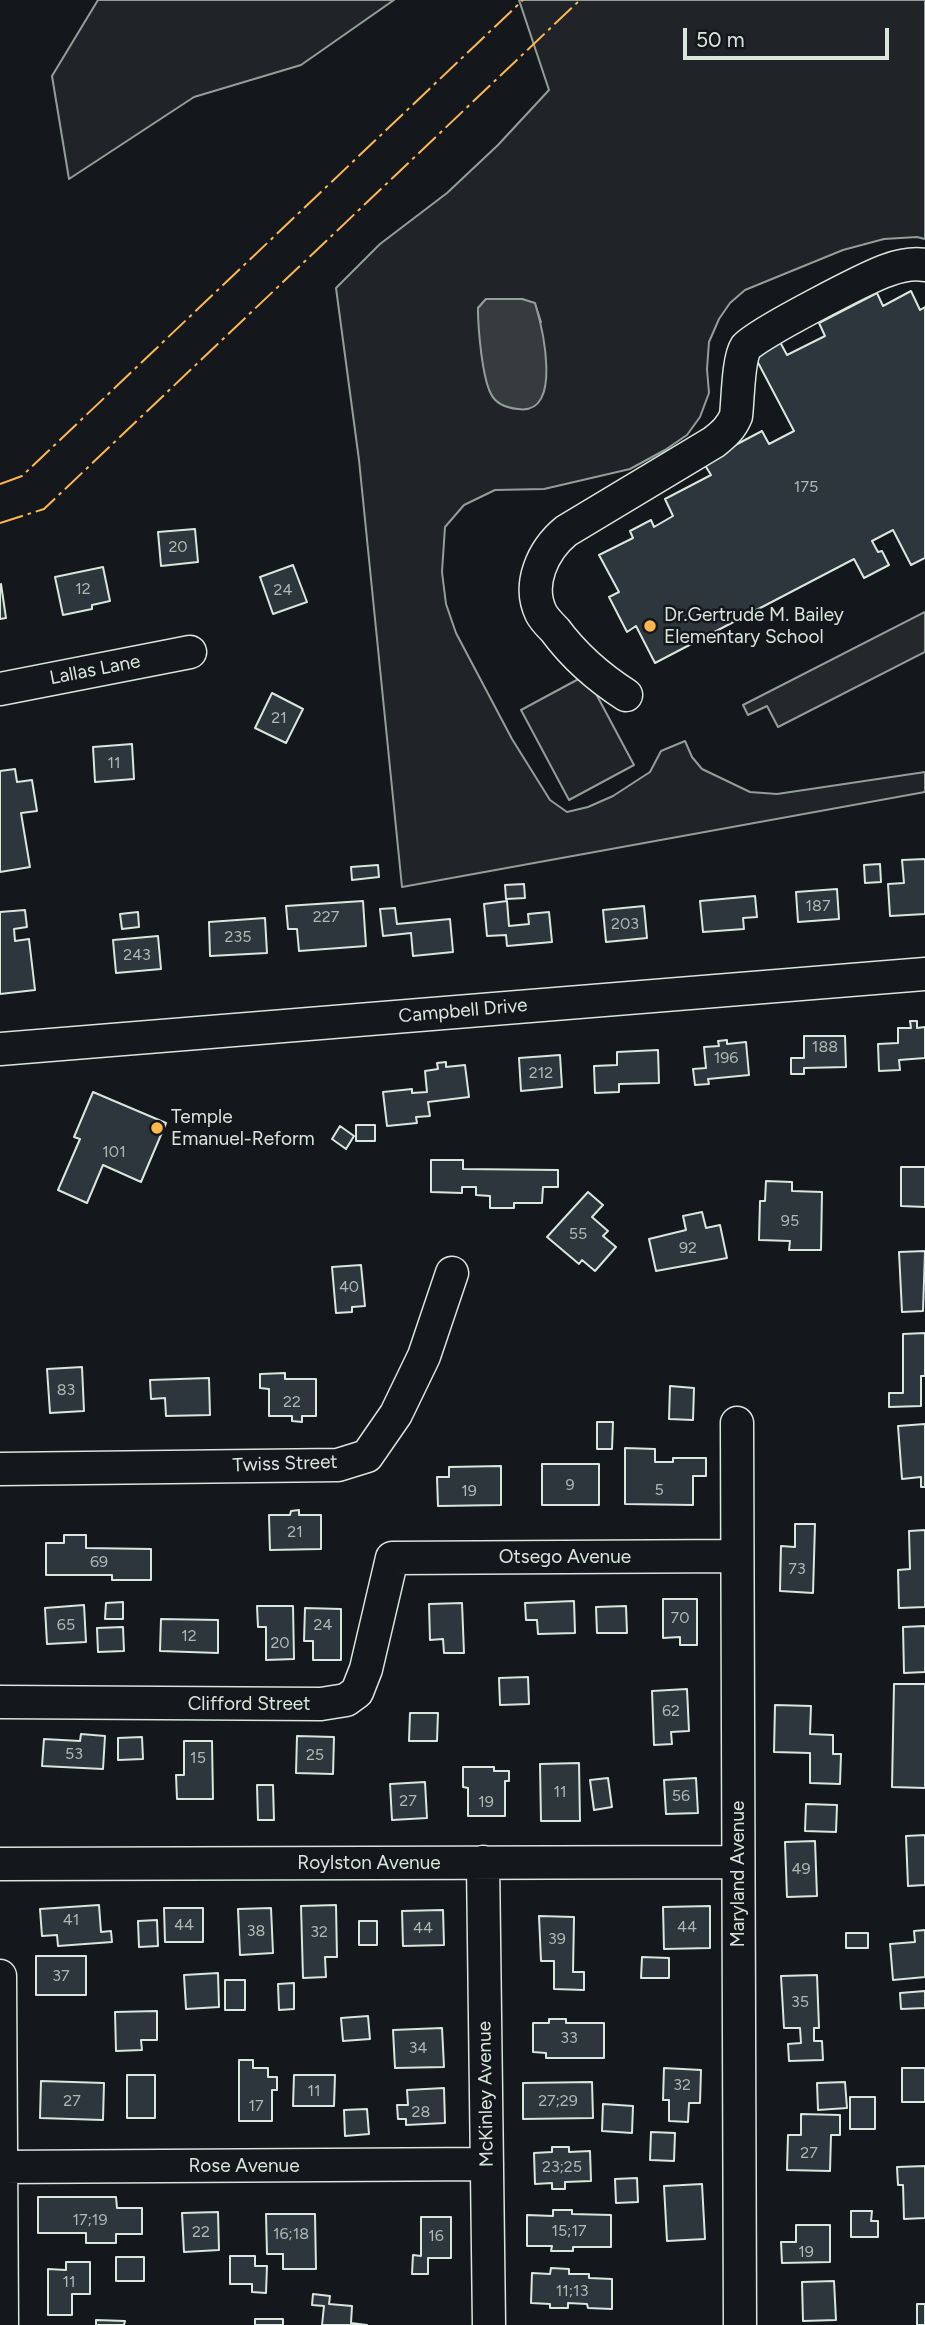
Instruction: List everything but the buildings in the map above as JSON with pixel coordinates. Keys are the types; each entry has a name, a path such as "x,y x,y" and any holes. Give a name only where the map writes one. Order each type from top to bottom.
{"street":[{"path":"626,695 589,669 566,646 541,613 537,584 545,553 566,531 715,442 724,434 736,416 741,360 747,344 785,321 887,270 925,265"},
{"name":"Lallas Lane","path":"0,689 190,652"},
{"name":"Campbell Drive","path":"0,1049 925,974"},
{"name":"Twiss Street","path":"0,1469 338,1465 366,1456 396,1414 424,1356 452,1273"},
{"name":"Maryland Avenue","path":"737,1423 740,2325"},
{"name":"Otsego Avenue","path":"392,1558 737,1556"},
{"name":"Clifford Street","path":"0,1702 321,1704 346,1700 357,1692 366,1669 392,1558"},
{"name":"McKinley Avenue","path":"483,1862 489,2325"},
{"name":"Roylston Avenue","path":"0,1864 738,1862"},
{"path":"0,1976 2,2325"},
{"name":"Rose Avenue","path":"1,2167 487,2164"}],"shaded area":[{"path":"98,0 394,0 301,65 194,97 69,179 52,76"},
{"path":"519,0 925,0 925,239 884,239 843,250 745,290 730,303 709,342 709,393 700,417 687,435 630,469 544,489 495,490 464,505 445,527 442,572 446,604 456,633 512,739 550,800 567,812 588,807 613,796 650,772 661,751 685,741 692,757 702,769 750,792 777,794 925,772 925,792 402,887 359,460 336,288 380,244 447,193 498,145 549,90","holes":["486,299 522,299 535,304 541,322 482,357 478,308"]},
{"path":"486,299 522,299 535,303 542,330 546,367 541,399 532,407 518,409 506,406 491,394 483,365 478,317 478,308"},
{"path":"925,612 925,652 778,727 767,706 748,715 743,705"},
{"path":"586,675 634,765 569,800 521,710"}],"power":[{"path":"0,484 22,476 523,0"},
{"path":"0,523 44,509 580,0"}],"place":[{"name":"Dr.Gertrude M. Bailey Elementary School","path":"650,626"},
{"name":"Temple Emanuel-Reform","path":"157,1128"}]}
